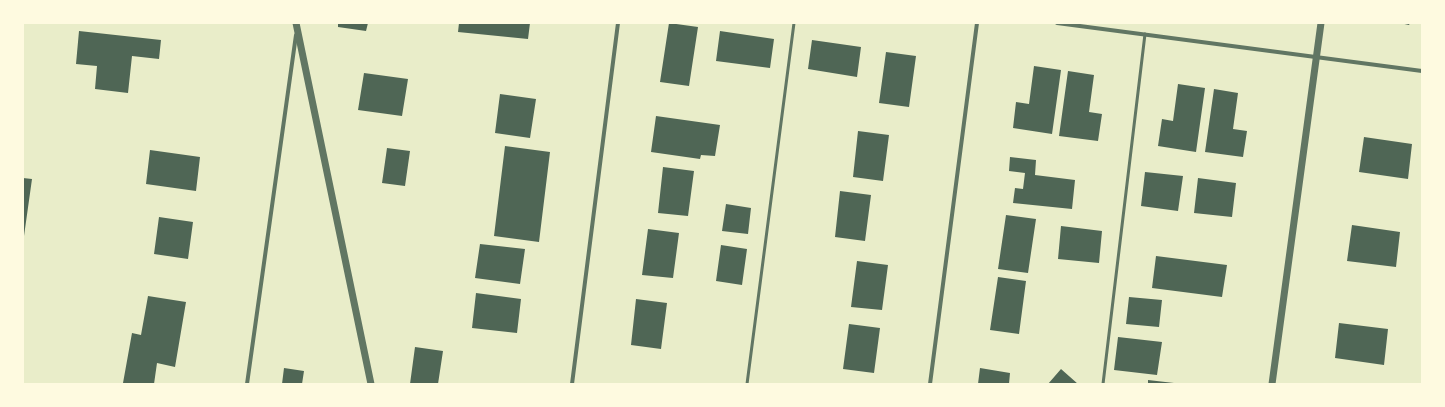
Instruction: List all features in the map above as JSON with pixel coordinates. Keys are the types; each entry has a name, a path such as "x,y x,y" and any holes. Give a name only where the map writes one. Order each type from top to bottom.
{"street":[{"path":"572,384 618,23"},
{"path":"930,384 977,23"},
{"path":"1057,23 1422,71"},
{"path":"1272,384 1321,23"},
{"path":"247,384 297,26"},
{"path":"297,26 371,384"}],"lane":[{"path":"747,384 794,23"},
{"path":"1103,384 1145,34"}],"building":[{"path":"338,23 368,23 366,31 338,27"},
{"path":"459,23 530,23 528,39 458,32"},
{"path":"669,23 698,27 689,86 660,82"},
{"path":"79,31 161,40 159,59 132,56 128,93 95,89 97,66 76,64"},
{"path":"720,31 774,39 770,68 716,61"},
{"path":"812,40 861,47 857,77 808,69"},
{"path":"886,52 916,56 909,107 879,103"},
{"path":"1034,66 1061,70 1052,134 1013,128 1016,102 1029,104"},
{"path":"1068,71 1094,75 1089,112 1102,114 1098,141 1059,136"},
{"path":"364,73 408,79 402,116 358,110"},
{"path":"1178,84 1205,88 1196,152 1158,146 1162,119 1173,121"},
{"path":"1214,89 1238,93 1233,129 1247,131 1243,157 1205,152"},
{"path":"500,94 536,99 530,138 495,133"},
{"path":"656,116 720,125 715,156 701,155 700,159 651,152"},
{"path":"858,131 889,135 883,181 853,177"},
{"path":"1364,137 1412,144 1408,179 1359,172"},
{"path":"505,146 550,152 539,242 494,236"},
{"path":"387,148 410,151 405,186 382,183"},
{"path":"150,150 200,157 196,191 146,184"},
{"path":"1010,157 1036,160 1035,175 1075,180 1072,209 1013,203 1015,188 1023,189 1025,173 1009,171"},
{"path":"663,167 694,171 688,216 658,213"},
{"path":"1145,172 1183,176 1178,211 1141,206"},
{"path":"23,178 32,179 24,236 23,236"},
{"path":"1198,178 1236,183 1232,217 1194,213"},
{"path":"840,191 871,195 865,241 835,237"},
{"path":"726,204 751,208 748,234 722,231"},
{"path":"1006,215 1036,219 1028,273 998,269"},
{"path":"159,217 193,222 188,259 154,254"},
{"path":"1352,225 1400,232 1396,267 1347,261"},
{"path":"1061,226 1102,231 1099,263 1058,259"},
{"path":"648,229 679,233 673,278 642,275"},
{"path":"480,244 525,249 520,284 475,278"},
{"path":"721,245 747,249 742,285 716,281"},
{"path":"1156,256 1227,265 1222,297 1152,288"},
{"path":"857,261 888,265 882,310 851,307"},
{"path":"998,277 1026,281 1019,334 990,330"},
{"path":"476,293 521,299 517,333 472,328"},
{"path":"148,296 186,302 175,367 157,363 154,384 123,383 132,333 141,335"},
{"path":"1129,297 1162,300 1159,327 1126,324"},
{"path":"636,299 667,303 661,349 631,345"},
{"path":"1339,323 1388,329 1384,365 1335,358"},
{"path":"849,324 880,328 874,373 843,369"},
{"path":"1118,337 1162,342 1157,375 1114,370"},
{"path":"415,347 443,351 438,384 410,384"},
{"path":"284,368 304,371 302,384 282,384"},
{"path":"980,368 1010,373 1009,384 978,384"},
{"path":"1061,369 1078,384 1048,384"},
{"path":"1148,380 1174,383 1174,384 1148,384"}]}
